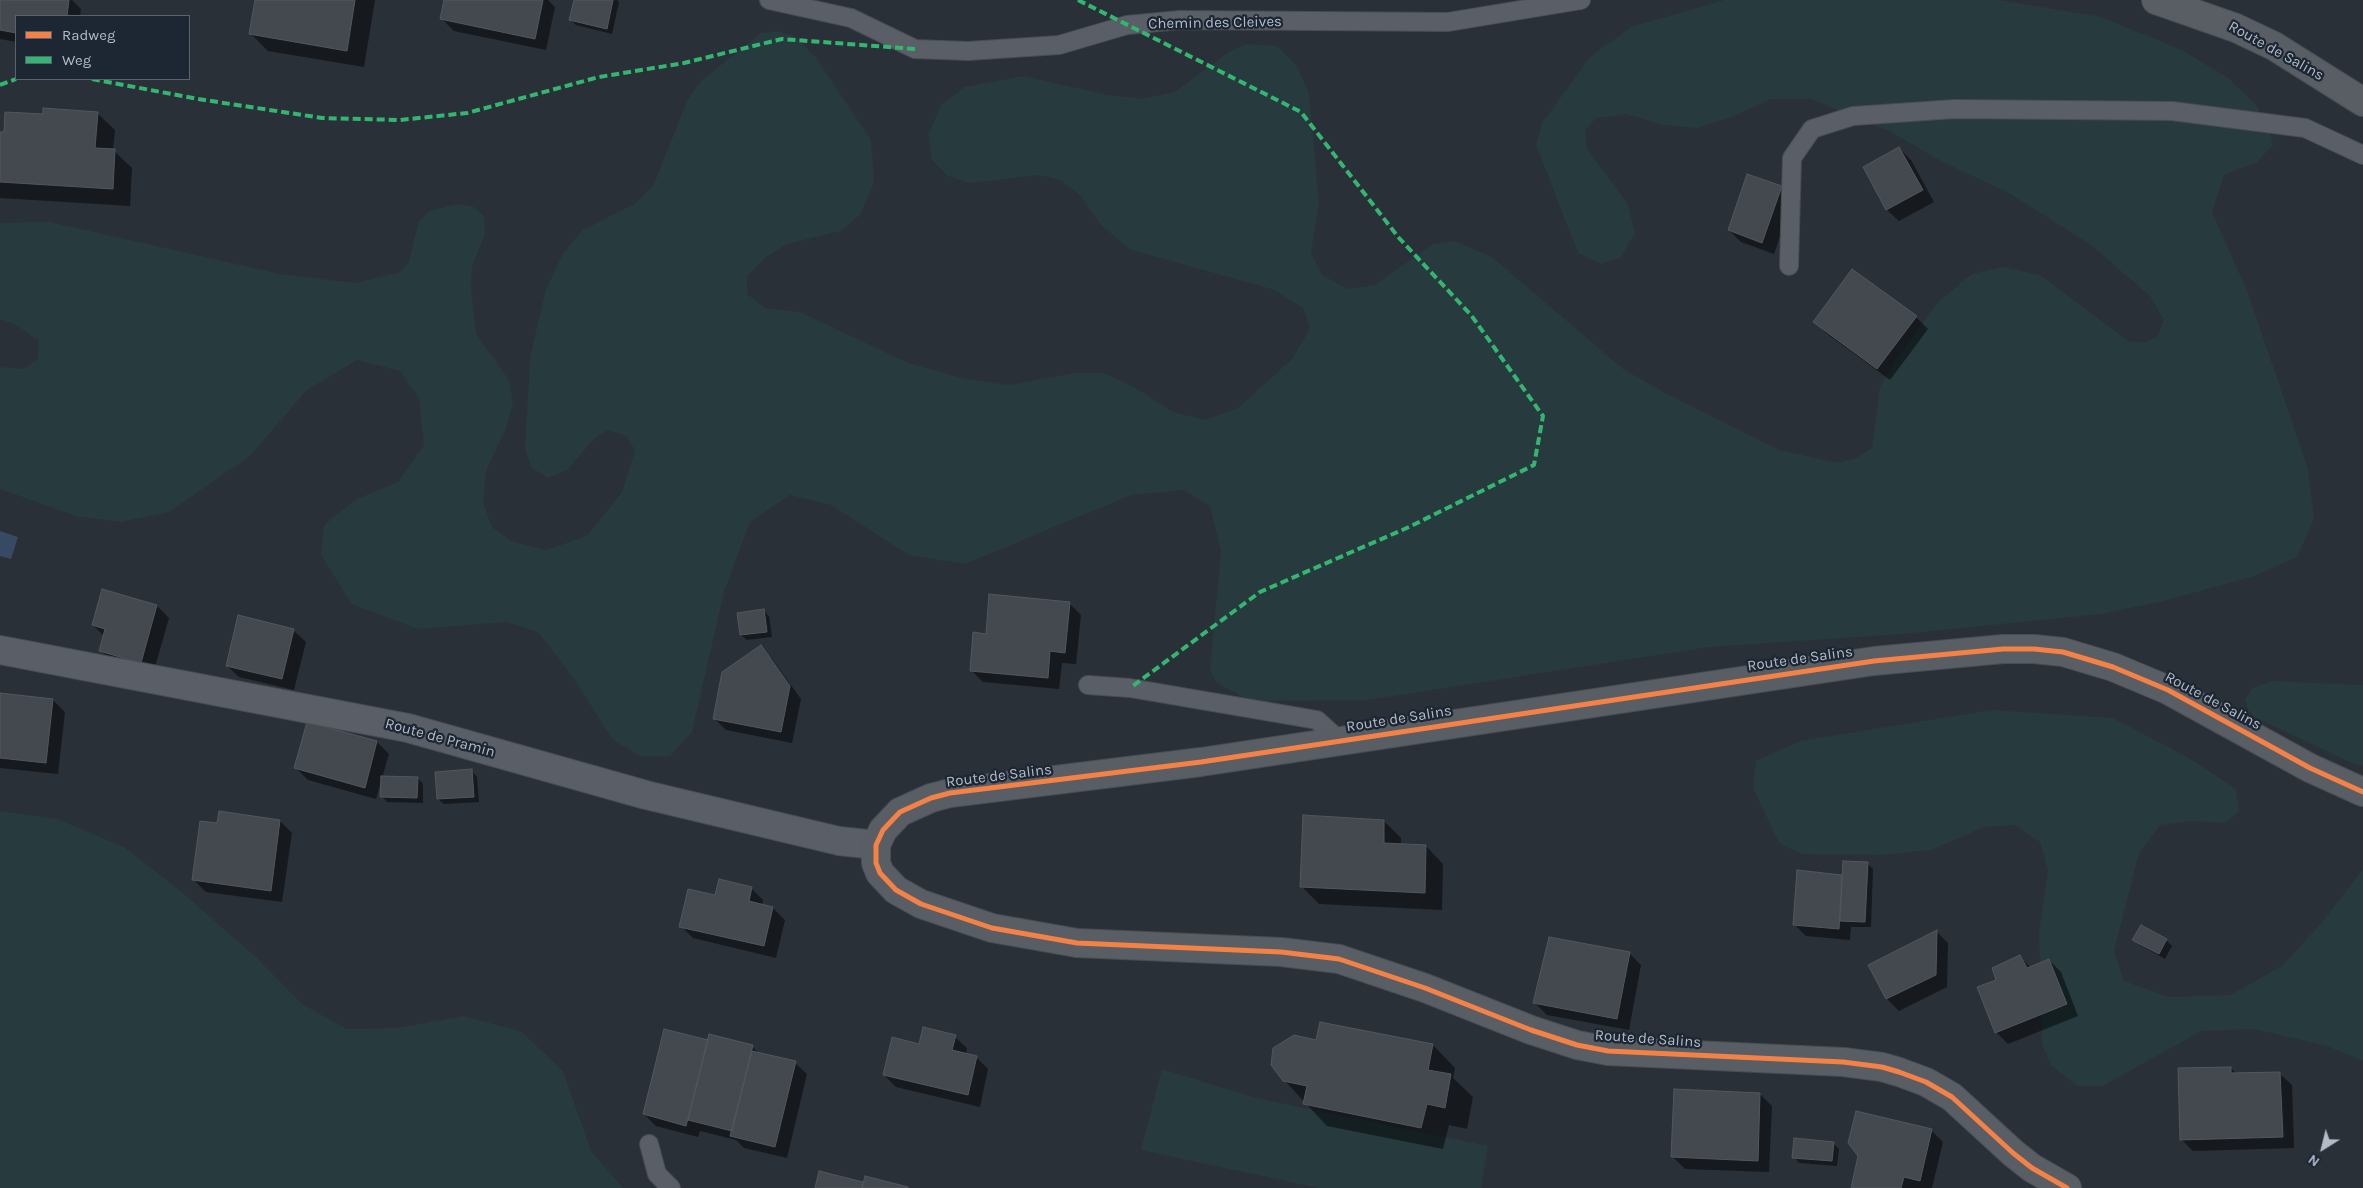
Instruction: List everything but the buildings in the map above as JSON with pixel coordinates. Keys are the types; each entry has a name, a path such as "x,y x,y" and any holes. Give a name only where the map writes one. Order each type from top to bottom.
{"street":[{"name":"Route de Salins","path":"2156,0 2236,28 2274,46 2363,102"},
{"name":"Route de Salins","path":"2067,1188 2032,1168 2013,1153 1952,1097 1926,1082 1882,1067 1826,1061 1608,1051 1548,1036 1425,988 1339,959 1296,953 1077,943 992,928 922,904 896,890 880,873 876,864 876,845 883,830 900,812 931,798 950,793 1120,773 1874,661 1970,651 2034,649 2084,657 2161,687 2310,768 2363,792"},
{"name":"Route de Pramin","path":"0,650 408,728 646,796 839,841 876,845"}],"lane":[{"name":"Chemin des Cleives","path":"769,0 851,18 915,48 968,51 1059,45 1127,25 1180,20 1448,22 1581,0"},
{"path":"1789,266 1792,158 1812,130 1853,116 1955,110 2172,111 2305,128 2363,155"},
{"path":"1088,685 1130,688 1317,720 1340,741"},
{"path":"650,1144 656,1174 671,1188"}],"green space":[{"path":"1724,0 1999,0 2101,17 2184,51 2228,78 2256,105 2270,131 2273,145 2257,162 2224,175 2212,212 2248,293 2308,469 2314,519 2297,557 2254,576 2164,601 2101,614 1902,634 1709,647 1367,700 1251,701 1217,683 1210,670 1221,551 1210,506 1183,490 1131,495 965,564 909,555 831,505 790,495 750,522 724,592 692,732 670,756 640,756 613,740 572,676 538,632 506,622 418,629 352,604 321,555 324,525 357,499 398,482 424,445 419,398 400,371 357,360 307,390 251,455 169,512 121,522 76,516 0,489 0,367 25,369 38,359 39,341 15,324 0,319 0,223 50,222 280,274 355,283 400,272 408,264 419,221 429,211 459,204 474,207 484,216 485,233 472,267 471,289 476,334 509,380 513,403 506,428 486,471 483,502 492,527 511,541 546,550 587,536 622,492 635,450 626,436 608,430 595,438 567,470 548,478 532,468 525,449 530,358 546,289 564,252 583,230 636,203 654,184 688,99 702,80 761,33 778,31 794,36 817,59 871,140 874,182 860,215 841,231 787,244 765,258 747,276 747,294 765,308 800,312 908,363 965,379 1009,385 1074,373 1104,373 1134,387 1173,412 1205,420 1238,408 1291,360 1310,329 1304,309 1275,290 1129,249 1101,225 1080,195 1061,180 1039,175 970,183 948,176 932,160 928,135 941,105 965,87 1023,76 1108,95 1142,99 1175,92 1227,53 1247,44 1277,46 1297,66 1309,94 1319,202 1311,253 1322,275 1348,289 1375,285 1433,244 1455,241 1492,257 1623,369 1669,395 1779,450 1838,463 1857,458 1872,448 1880,387 1896,359 1939,301 1972,274 2003,267 2040,275 2128,341 2144,343 2158,336 2164,320 2150,296 2091,245 2009,193 1941,161 1889,131 1811,99 1771,99 1732,117 1697,128 1664,125 1626,114 1596,118 1585,131 1587,149 1628,204 1635,234 1620,258 1601,264 1578,253 1536,145 1542,123 1590,57 1631,27"},
{"path":"2273,681 2363,685 2363,766 2352,763 2254,717 2248,710 2245,700 2252,688"},
{"path":"1992,710 2113,718 2189,758 2236,789 2239,811 2226,823 2191,821 2160,825 2139,853 2114,951 2124,981 2169,997 2231,995 2283,965 2323,921 2363,869 2363,1061 2327,1046 2254,1029 2201,1031 2103,1086 2077,1086 2051,1065 2042,1044 2039,933 2048,870 2040,842 2014,825 1984,827 1931,850 1881,855 1802,854 1779,843 1753,788 1756,761 1800,741"},
{"path":"0,811 57,819 124,847 184,894 256,957 302,1004 347,1029 397,1028 464,1016 522,1032 563,1071 591,1151 623,1188 0,1188"},
{"path":"1162,1069 1256,1098 1488,1146 1481,1188 1319,1188 1141,1150"}],"water":[{"path":"0,531 18,537 11,559 0,556"}],"marked path":[{"path":"1078,0 1301,112 1399,238 1471,315 1543,416 1534,465 1409,527 1260,592 1130,688"},
{"path":"97,80 198,99 322,118 400,120 467,113 599,77 684,63 782,39 915,49"},
{"path":"0,85 15,79"}],"cycle path":[{"path":"2067,1188 2032,1168 2013,1153 1952,1097 1926,1082 1882,1067 1843,1062 1608,1051 1577,1045 1531,1030 1425,988 1339,959 1281,952 1077,943 992,928 921,904 896,890 880,873 876,863 876,845 883,830 900,812 931,798 950,793 1201,762 1874,661 2003,649 2034,649 2063,652 2113,667 2168,690 2310,768 2363,792"}]}
